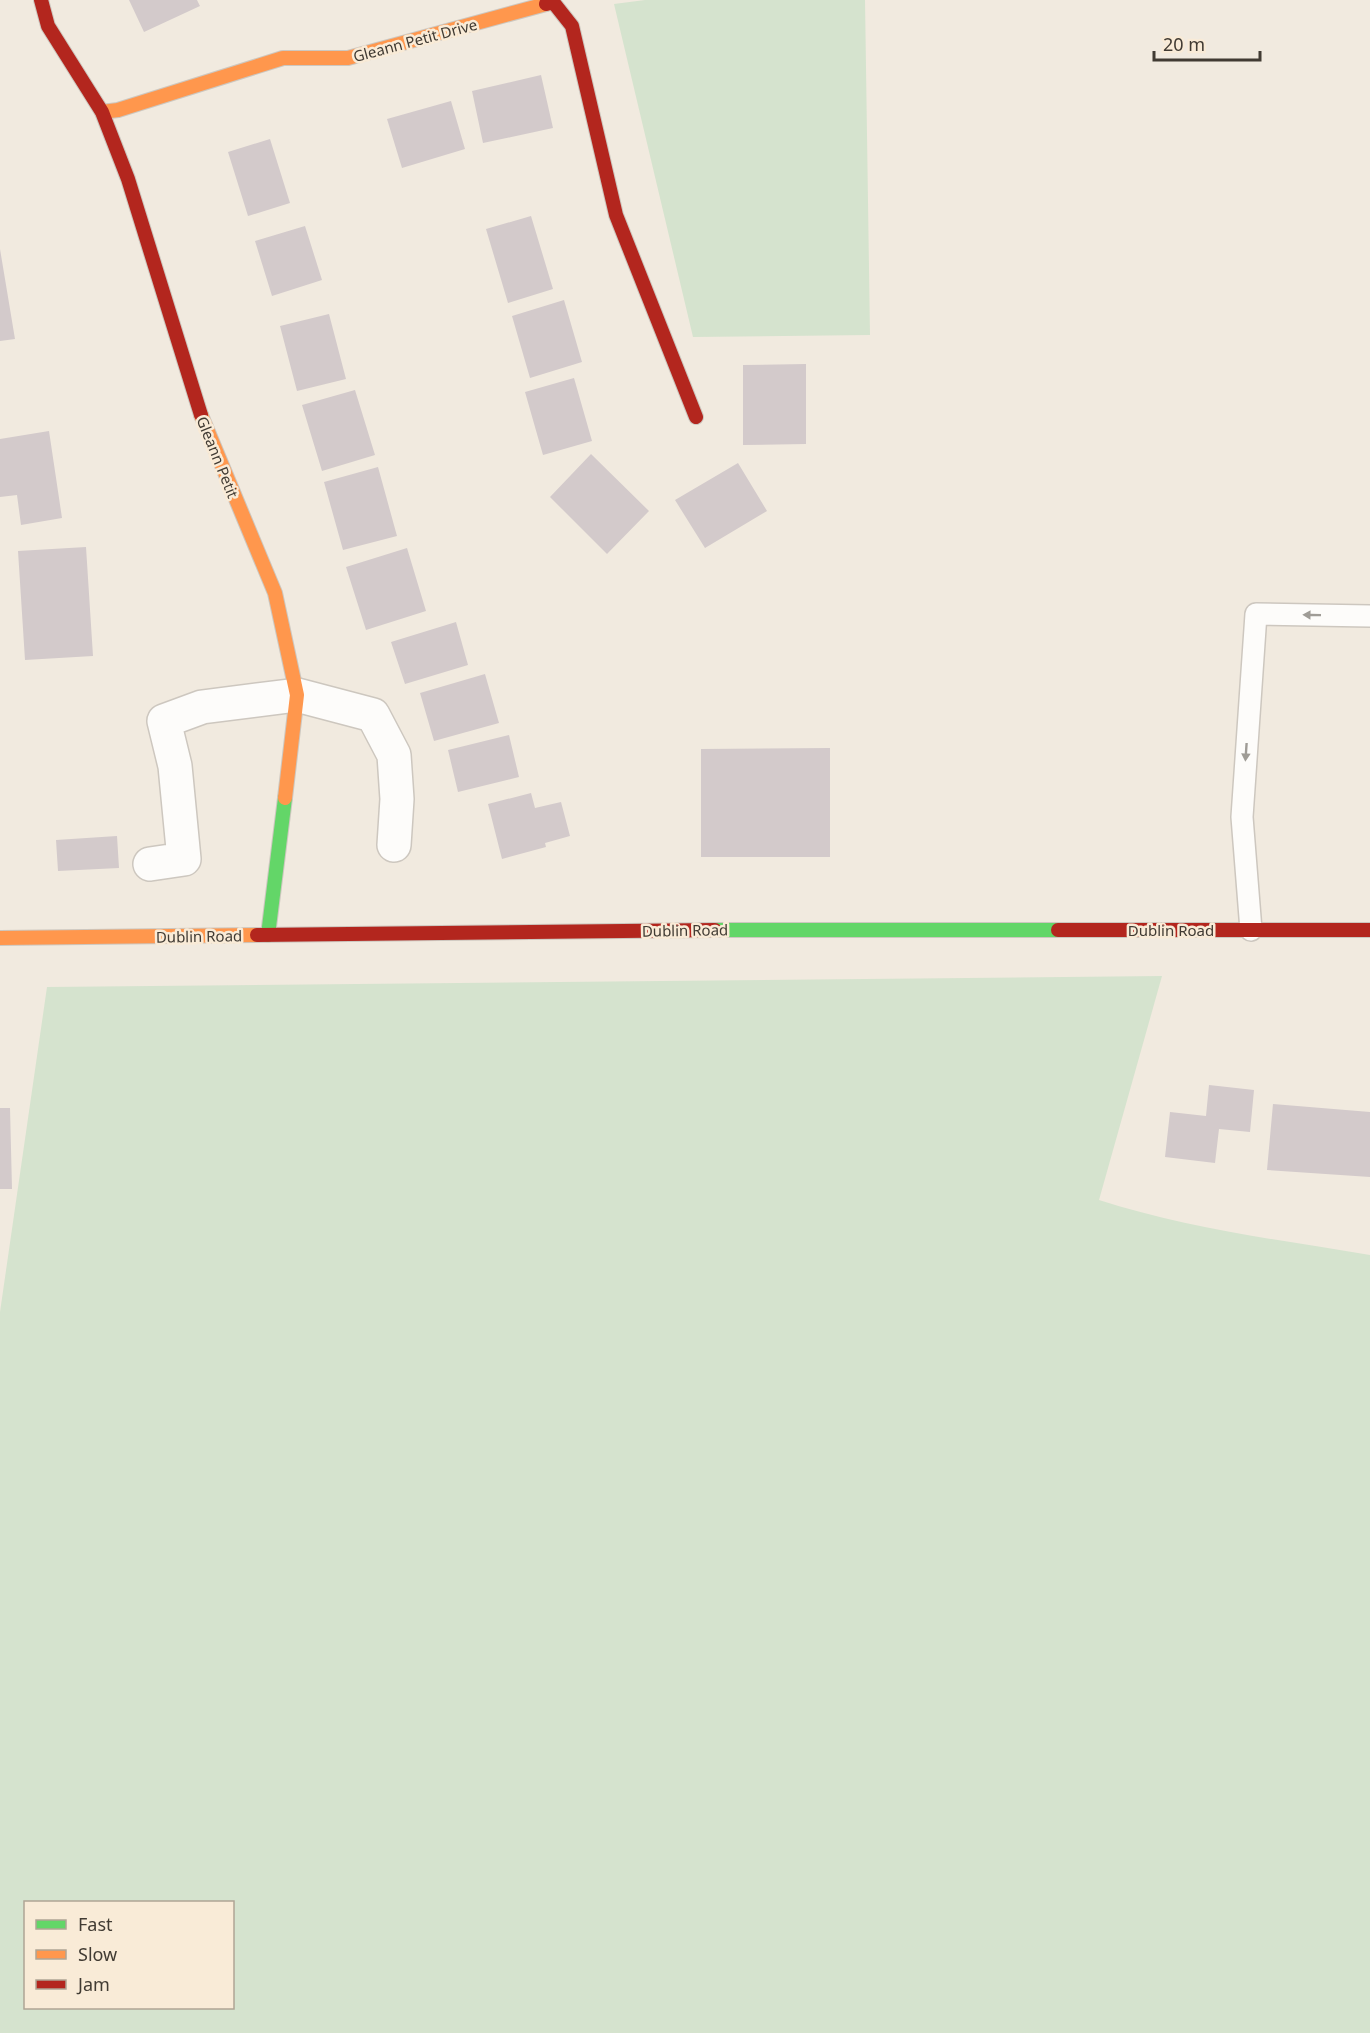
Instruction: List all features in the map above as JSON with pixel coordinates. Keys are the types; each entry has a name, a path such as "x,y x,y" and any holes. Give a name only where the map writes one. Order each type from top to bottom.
{"street":[{"name":"Gleann Petit","path":"41,0 48,26 102,112 128,179 202,419 275,593 297,695 268,934"},
{"name":"Gleann Petit Drive","path":"102,112 118,110 283,58 348,58 557,1 572,27 585,72 615,215 696,417"},
{"path":"150,864 184,859 175,766 164,721 202,707 297,695 373,715 394,755 397,799 394,845"},
{"name":"Dublin Road","path":"0,938 709,930 1370,930"}],"lane":[{"path":"1251,930 1242,817 1256,614 1370,616"}],"green space":[{"path":"645,0 865,0 870,335 693,337 614,4"},
{"path":"1162,976 1099,1200 1199,1226 1370,1255 1370,2033 0,2033 0,1312 47,987"}],"building":[{"path":"129,0 197,0 200,6 144,32"},
{"path":"541,75 553,128 483,143 472,91"},
{"path":"451,101 465,149 402,168 387,119"},
{"path":"270,139 290,203 248,216 228,152"},
{"path":"531,216 553,289 508,303 486,229"},
{"path":"305,226 322,280 272,296 255,241"},
{"path":"0,249 15,339 0,341"},
{"path":"564,300 582,362 530,378 512,316"},
{"path":"329,314 346,379 297,391 280,326"},
{"path":"806,364 806,444 743,445 743,365"},
{"path":"574,378 592,441 543,455 525,392"},
{"path":"355,390 375,455 322,471 302,405"},
{"path":"49,431 62,518 21,525 17,495 0,497 0,439"},
{"path":"591,454 649,511 607,554 550,497"},
{"path":"738,463 767,511 705,548 675,500"},
{"path":"378,467 397,536 343,550 324,482"},
{"path":"86,547 93,656 25,660 18,551"},
{"path":"407,548 426,611 366,630 346,567"},
{"path":"456,622 468,665 405,684 391,642"},
{"path":"485,674 499,723 434,741 420,693"},
{"path":"509,735 519,777 458,792 448,750"},
{"path":"830,748 830,857 701,857 701,749"},
{"path":"531,793 535,808 561,802 570,836 545,843 546,847 502,859 488,804"},
{"path":"117,836 119,868 58,871 56,840"},
{"path":"1209,1085 1254,1090 1250,1132 1219,1129 1215,1163 1165,1157 1170,1112 1206,1116"},
{"path":"1273,1104 1370,1112 1370,1177 1267,1170"},
{"path":"0,1108 10,1108 12,1189 0,1189"}],"traffic: fast":[{"path":"268,935 285,798"},
{"path":"715,930 1058,930"}],"traffic: slow":[{"path":"102,112 118,110 283,58 348,58 546,4"},
{"path":"201,415 275,593 297,695 285,798"},
{"path":"0,938 257,935"}],"traffic: jam":[{"path":"41,0 48,26 102,112 128,179 201,415"},
{"path":"546,4 553,2 572,26 616,215 696,417"},
{"path":"257,935 715,930"},
{"path":"1058,930 1370,930"}]}
